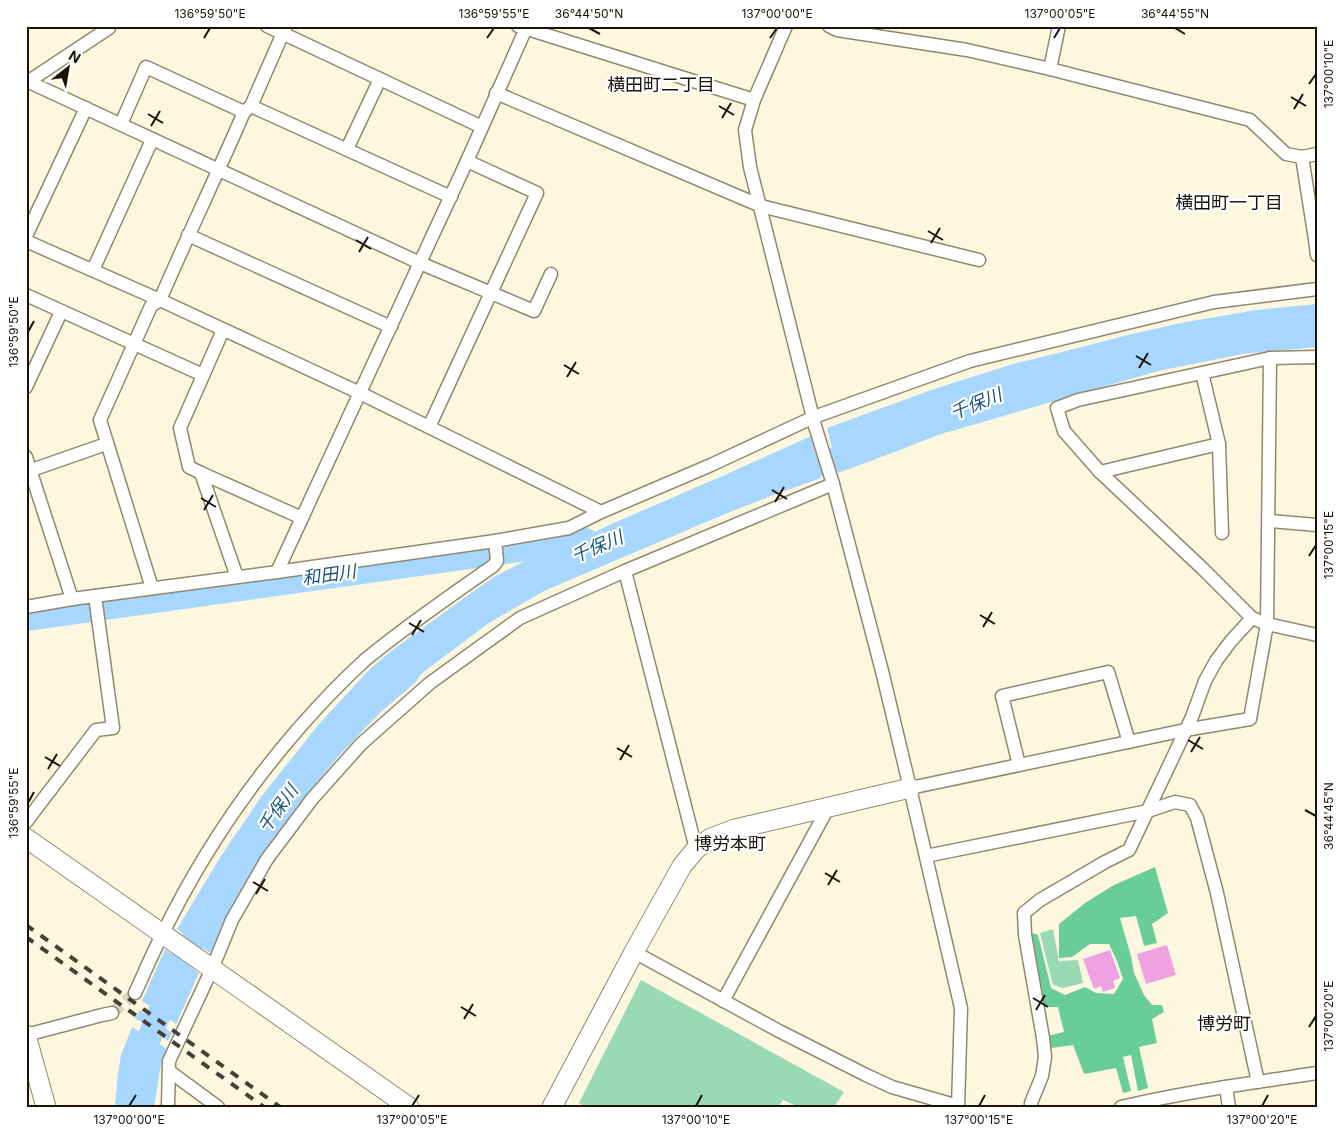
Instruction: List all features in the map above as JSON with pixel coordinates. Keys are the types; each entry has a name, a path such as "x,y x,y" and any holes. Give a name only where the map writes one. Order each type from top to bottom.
{"street":[{"path":"267,26 284,30 380,79 482,127"},
{"path":"634,952 818,1051 892,1087 958,1106 962,1008 879,662 750,167 745,130 754,100 786,26"},
{"path":"829,26 836,30 844,28 967,50 1250,120 1286,154 1302,157 1317,154"},
{"path":"1050,69 1059,26"},
{"path":"28,83 109,27"},
{"path":"277,572 451,197 524,27 754,100"},
{"path":"152,588 100,420 151,306 160,300 188,235 284,30"},
{"path":"121,124 146,67 347,149 451,197"},
{"path":"347,149 380,79"},
{"path":"28,83 121,124 420,263 534,311 551,274"},
{"path":"496,93 761,206 979,260"},
{"path":"26,236 86,108"},
{"path":"93,270 152,140"},
{"path":"1302,157 1317,256"},
{"path":"429,427 537,193 467,161"},
{"path":"188,235 391,326"},
{"path":"26,241 160,300 360,393 601,512"},
{"path":"26,607 72,599 96,599 152,588 495,544 569,528 601,512 815,421 970,361 1214,302 1317,289"},
{"path":"26,295 203,375"},
{"path":"26,388 61,312"},
{"path":"223,330 180,428 189,467 302,518"},
{"path":"1317,357 1270,358 1078,400 1057,408 1064,430 1100,472 1252,618 1268,624 1317,635"},
{"path":"552,1107 682,866 696,849 711,838 735,829 910,788 1186,730 1250,719 1268,624 1270,358"},
{"path":"1202,373 1220,444 1222,533"},
{"path":"29,472 106,444"},
{"path":"1100,472 1220,444"},
{"path":"26,457 29,472 72,599"},
{"path":"201,473 237,577"},
{"path":"168,1107 169,1061 209,967 232,920 267,859 312,799 361,744 430,683 520,618 832,481"},
{"path":"1269,521 1317,524"},
{"path":"135,993 205,856 272,759 321,703 365,661 425,613 493,566 497,560 495,544"},
{"path":"625,571 696,849"},
{"path":"26,822 96,730 113,728 96,599"},
{"path":"1031,1107 1042,1076 1045,1057 1025,936 1024,913 1040,900 1129,850 1192,717 1205,680 1231,641 1252,618"},
{"path":"1019,765 1002,696 1108,672 1129,742"},
{"path":"926,856 1148,811 1176,802 1190,805 1197,818 1217,893 1258,1082"},
{"path":"723,1001 828,808"},
{"path":"26,838 409,1107"},
{"path":"46,1107 26,1035 112,1014"},
{"path":"169,1071 218,1107"},
{"path":"1121,1107 1226,1087 1317,1073"},
{"path":"1226,1087 1229,1107"}],"green space":[{"path":"1155,867 1168,913 1152,924 1157,943 1144,946 1136,916 1120,918 1134,973 1144,995 1152,1005 1162,1005 1164,1012 1152,1019 1157,1043 1139,1047 1148,1088 1138,1091 1131,1055 1123,1057 1131,1091 1123,1093 1116,1068 1084,1074 1073,1045 1052,1048 1047,1036 1064,1032 1058,1007 1043,1007 1029,938 1033,933 1038,935 1051,988 1065,995 1085,987 1096,993 1114,994 1123,979 1109,944 1090,944 1072,957 1059,958 1059,924 1085,903 1114,885"},
{"path":"1053,929 1059,961 1078,960 1083,983 1063,988 1053,985 1040,933"},
{"path":"641,980 844,1092 834,1107 799,1107 783,1100 778,1107 587,1107 579,1103"}],"water":[{"path":"1317,304 1317,347 1243,354 1158,371 938,435 838,473 827,428 937,388 1013,364 1186,322 1256,310"},
{"path":"811,436 821,478 725,514 544,591 489,623 421,674 415,683 382,711 342,752 307,794 270,844 210,953 177,929 221,856 261,797 319,724 370,669 391,651 494,577 525,561 529,558 529,552 551,546 583,532 587,536"},
{"path":"165,949 199,973 176,1024 142,1001"},
{"path":"140,1010 153,1020 156,1027 160,1024 172,1033 168,1041 155,1032 155,1028 152,1029 135,1018"},
{"path":"132,1027 167,1049 162,1058 154,1107 115,1107 121,1055"}],"building":[{"path":"1167,945 1176,975 1146,984 1137,954"},
{"path":"1110,950 1120,978 1113,981 1115,988 1103,992 1101,986 1094,989 1083,959"}],"waterway":[{"name":"千保川","path":"786,474 866,450"},
{"name":"和田川","path":"26,619 586,540"},
{"name":"千保川","path":"133,1107 138,1065 190,945 210,913"}],"tunnel":[{"path":"112,1013 135,993"}],"railway":[{"path":"26,925 280,1107"},
{"path":"26,937 264,1107"}],"district":[{"name":"横田町二丁目","path":"661,85"},
{"name":"横田町一丁目","path":"1229,203"},
{"name":"博労本町","path":"730,844"},
{"name":"博労町","path":"1224,1024"}]}
